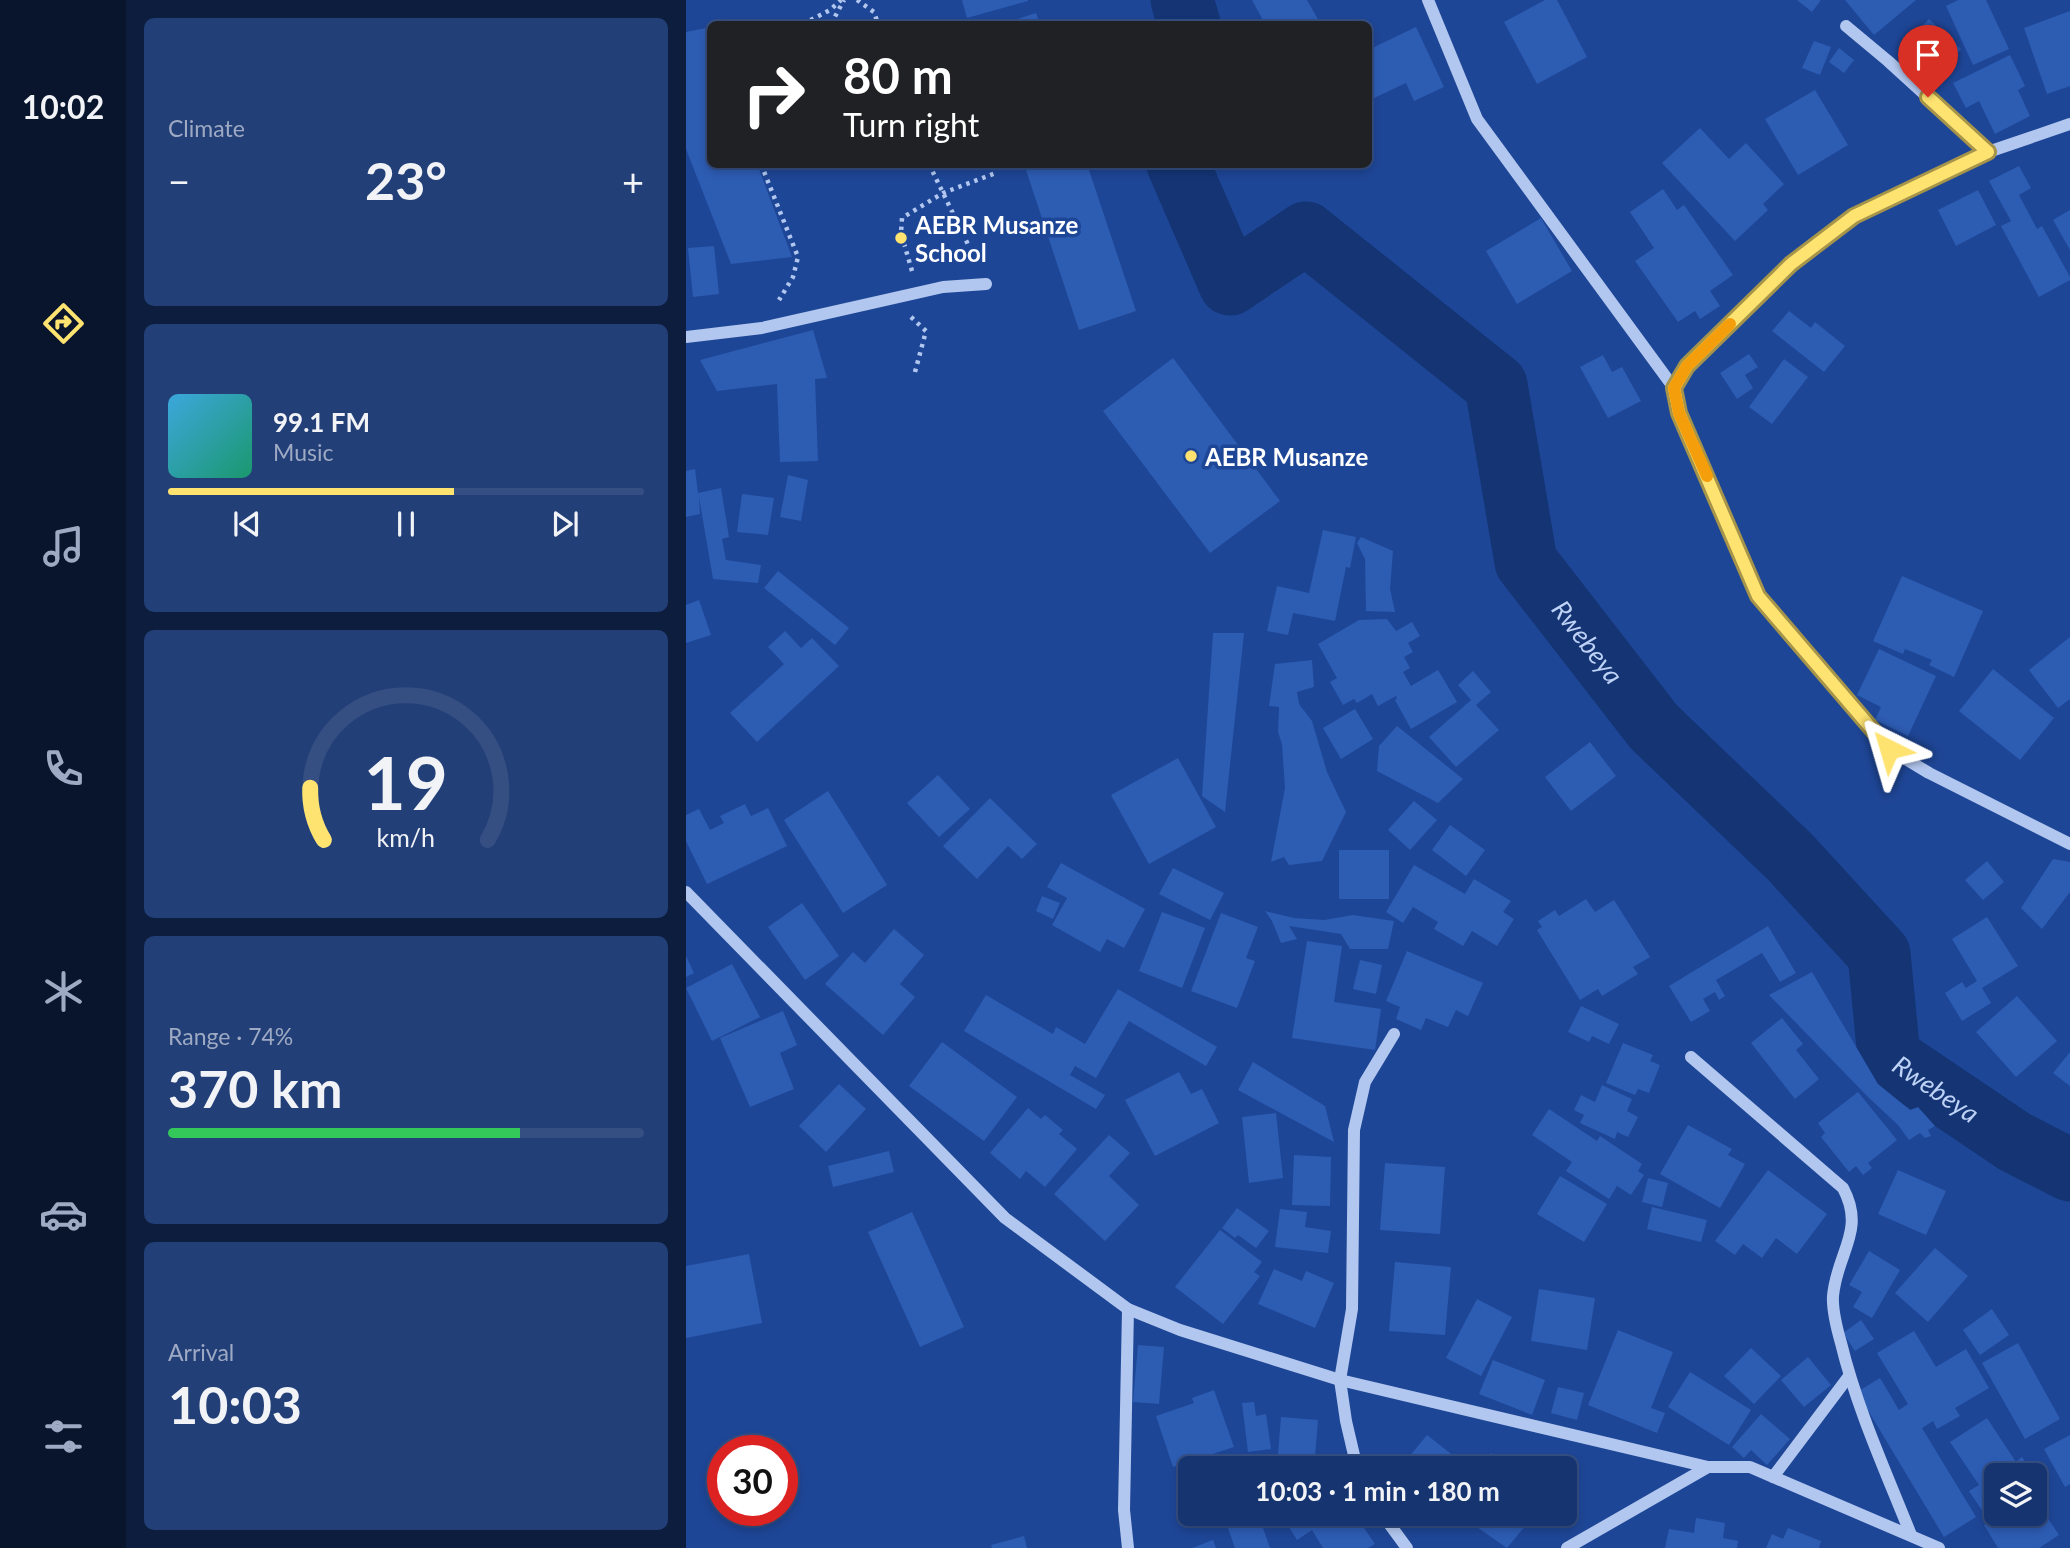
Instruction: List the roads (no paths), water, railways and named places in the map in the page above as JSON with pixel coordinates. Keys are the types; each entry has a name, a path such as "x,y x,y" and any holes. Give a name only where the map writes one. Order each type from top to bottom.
{"street":[{"path":"1428,0 1477,119 1674,388 1679,413 1758,596 1889,749 1929,773 2070,844"},
{"path":"1846,26 1988,152"},
{"path":"1674,388 1687,366 1791,264 1854,216 1988,152 2070,124"},
{"path":"686,337 762,328 943,287 986,284"},
{"path":"686,892 1005,1218 1128,1309 1180,1330 1340,1380 1708,1467 1750,1467 1939,1548"},
{"path":"1354,1456 1340,1380 1352,1309 1354,1130 1365,1082 1395,1034"},
{"path":"1691,1057 1843,1188 1849,1200 1853,1228 1846,1243 1833,1298 1849,1376 1911,1535"},
{"path":"1128,1309 1124,1510 1128,1548"},
{"path":"1773,1477 1849,1376"},
{"path":"1567,1548 1708,1467"},
{"path":"1391,1526 1407,1548"}],"waterway":[{"name":"Rwebeya","path":"1182,0 1188,21"},
{"name":"Rwebeya","path":"1180,168 1230,284 1306,233 1496,385 1526,562 1654,727 1790,857 1879,954 1889,1057 2015,1142 2070,1170"}],"place":[{"name":"AEBR Musanze School","path":"901,238"},
{"name":"AEBR Musanze","path":"1191,456"}]}
